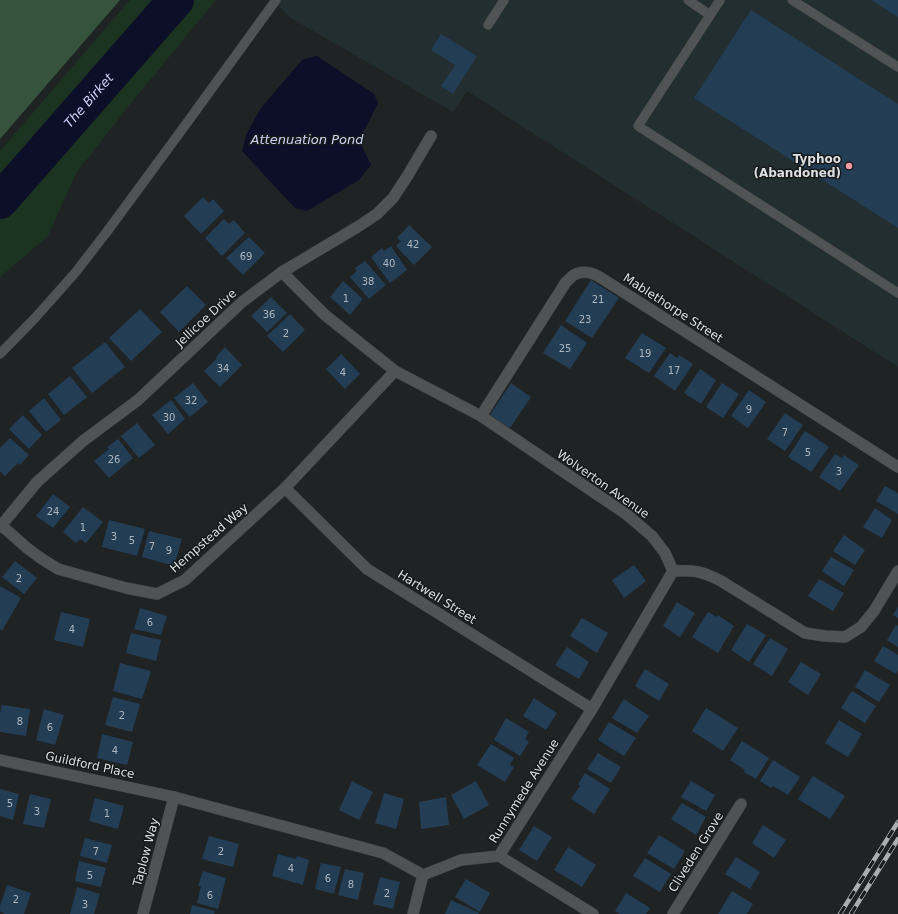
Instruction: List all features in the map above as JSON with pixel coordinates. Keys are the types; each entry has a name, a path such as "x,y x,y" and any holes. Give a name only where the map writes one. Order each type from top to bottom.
{"street":[{"name":"Jellicoe Drive","path":"1,526 37,482 83,441 138,400 242,302 282,272 377,214 393,198 431,136"},
{"name":"Wolverton Avenue","path":"282,272 325,315 395,371 481,416 631,518 652,536 665,553 673,571"},
{"name":"Mablethorpe Street","path":"481,416 566,282 575,274 585,272 596,275 606,281 898,467"},
{"name":"Hempstead Way","path":"1,526 27,548 58,569 126,588 157,594 185,580 285,488 395,371"},
{"name":"Hartwell Street","path":"285,488 367,569 592,709"},
{"path":"673,571 688,570 702,572 721,580 805,633 845,637 861,627 874,611 898,572"},
{"name":"Runnymede Avenue","path":"423,875 461,860 499,856 592,709 673,571"},
{"name":"Guildford Place","path":"0,760 174,796"},
{"path":"174,796 383,853 423,875 413,914"},
{"name":"Taplow Way","path":"143,914 174,796"},
{"name":"Cliveden Grove","path":"673,914 741,804"},
{"path":"499,856 593,914"}],"lane":[{"path":"0,354 35,318 75,273 185,126 276,0"},
{"path":"488,25 504,0"},
{"path":"688,0 710,15"},
{"path":"720,0 638,126 898,293"},
{"path":"792,0 898,67"}],"shaded area":[{"path":"272,0 898,0 898,367 467,91 453,112 291,18"}],"green space":[{"path":"0,0 120,0 0,139"},
{"path":"130,0 216,0 131,103 76,173 48,236 0,277 0,151"}],"water":[{"name":"Attenuation Pond","path":"317,56 374,94 378,103 364,131 362,146 371,165 359,180 307,211 295,208 242,151 246,135 260,109 303,59"}],"building":[{"path":"871,0 898,0 898,17"},
{"name":"Typhoo (Abandoned)","path":"751,10 898,104 898,228 694,98"},
{"path":"441,34 477,56 453,94 441,86 455,65 431,50"},
{"path":"203,197 209,203 213,199 224,211 201,234 184,216"},
{"path":"224,219 229,224 234,220 245,233 222,256 205,238"},
{"path":"409,225 432,247 414,265 396,246 401,241 397,238"},
{"path":"249,237 265,253 243,275 226,258"},
{"path":"391,246 407,270 390,283 371,257 382,248 384,251"},
{"path":"365,261 386,285 369,299 350,277 357,271 355,268"},
{"path":"591,280 619,298 592,338 565,321"},
{"path":"343,281 363,299 350,315 330,297"},
{"path":"187,286 206,305 179,332 160,312"},
{"path":"271,297 287,313 267,332 251,316"},
{"path":"140,309 162,332 131,361 109,338"},
{"path":"290,314 305,330 283,352 267,336"},
{"path":"561,325 587,343 570,369 543,353"},
{"path":"642,333 666,348 649,373 625,358"},
{"path":"105,342 125,367 92,393 72,368"},
{"path":"225,347 242,365 220,387 204,371 217,358 216,357"},
{"path":"670,353 677,358 679,355 693,364 675,391 654,376"},
{"path":"341,354 360,374 345,389 326,369"},
{"path":"700,369 716,380 701,404 684,393"},
{"path":"70,376 87,397 64,415 48,394"},
{"path":"193,383 208,402 190,417 174,398"},
{"path":"511,383 531,397 510,428 490,415"},
{"path":"722,383 739,394 723,418 706,407"},
{"path":"749,390 766,402 748,428 731,416"},
{"path":"44,398 61,420 46,432 29,411"},
{"path":"171,400 185,419 168,434 152,415"},
{"path":"785,413 803,425 785,451 767,439"},
{"path":"23,415 42,435 29,449 9,429"},
{"path":"137,423 155,445 139,458 121,436"},
{"path":"805,431 829,447 811,472 788,457"},
{"path":"10,438 29,455 20,465 18,463 5,476 0,471 0,448"},
{"path":"118,439 133,458 109,478 94,461 109,449 107,447"},
{"path":"835,454 842,458 844,455 859,465 840,491 819,477"},
{"path":"885,486 898,493 898,514 876,501"},
{"path":"53,494 70,507 53,528 36,516"},
{"path":"83,507 103,522 86,543 80,539 76,543 63,532"},
{"path":"875,508 892,520 882,538 863,527"},
{"path":"109,520 145,529 137,556 102,547"},
{"path":"149,531 182,539 174,566 142,557"},
{"path":"844,535 865,550 855,565 833,551"},
{"path":"831,557 854,570 844,586 822,571"},
{"path":"15,561 37,578 24,594 2,577"},
{"path":"634,565 646,581 624,598 612,580"},
{"path":"819,579 844,593 833,611 808,596"},
{"path":"0,586 21,598 2,631 0,629"},
{"path":"677,602 695,613 680,637 663,626"},
{"path":"898,607 898,618 893,615"},
{"path":"140,608 167,616 161,635 134,629"},
{"path":"61,612 90,619 83,647 54,640"},
{"path":"708,612 717,617 718,615 734,626 718,653 692,637"},
{"path":"582,618 608,633 597,653 570,636"},
{"path":"747,624 766,635 749,662 731,650"},
{"path":"896,625 898,626 898,647 887,640"},
{"path":"131,633 161,640 156,661 126,653"},
{"path":"770,638 788,649 772,676 753,664"},
{"path":"883,646 898,655 898,671 896,674 874,661"},
{"path":"567,647 589,662 579,679 555,665"},
{"path":"801,662 821,674 808,695 788,682"},
{"path":"120,663 151,671 142,699 113,691"},
{"path":"645,669 669,684 659,701 635,686"},
{"path":"865,670 890,685 879,702 855,687"},
{"path":"852,691 876,706 865,723 841,708"},
{"path":"113,697 140,704 132,732 105,725"},
{"path":"534,698 557,713 546,730 523,716"},
{"path":"624,699 649,716 637,733 612,718"},
{"path":"2,705 30,709 26,736 0,732 0,714"},
{"path":"706,708 738,728 723,751 692,731"},
{"path":"44,709 64,715 55,745 36,740"},
{"path":"506,718 529,732 525,739 529,742 520,756 494,740"},
{"path":"839,720 862,734 848,757 825,743"},
{"path":"609,722 636,738 624,756 598,740"},
{"path":"102,734 133,742 127,765 97,758"},
{"path":"742,741 769,758 756,779 744,772 745,770 730,760"},
{"path":"491,744 514,758 510,765 514,767 505,782 477,765"},
{"path":"598,753 621,767 611,783 587,769"},
{"path":"773,760 800,777 788,795 773,786 771,788 760,781"},
{"path":"585,773 610,789 594,814 571,799 580,786 578,784"},
{"path":"813,776 845,796 830,819 798,799"},
{"path":"352,781 373,792 359,820 339,810"},
{"path":"476,781 489,805 464,819 451,795"},
{"path":"691,781 715,795 706,811 681,797"},
{"path":"0,789 19,794 13,820 0,816"},
{"path":"384,793 404,799 396,829 375,823"},
{"path":"30,794 51,799 44,828 23,824"},
{"path":"446,797 449,825 421,829 419,802"},
{"path":"95,798 124,806 118,829 89,821"},
{"path":"682,803 706,817 696,835 671,819"},
{"path":"763,825 786,840 774,858 752,843"},
{"path":"534,826 552,837 537,861 519,850"},
{"path":"659,835 685,851 674,869 647,853"},
{"path":"209,836 239,844 233,867 202,859"},
{"path":"85,838 112,845 107,863 80,856"},
{"path":"568,847 596,865 582,887 554,870"},
{"path":"278,854 296,859 297,856 309,860 303,885 272,876"},
{"path":"736,857 760,872 750,889 725,874"},
{"path":"645,858 671,874 660,892 633,876"},
{"path":"79,861 106,868 101,887 75,881"},
{"path":"321,863 341,867 334,894 315,889"},
{"path":"345,869 364,873 358,900 338,895"},
{"path":"203,871 226,878 218,909 197,903 201,886 198,886"},
{"path":"380,877 400,882 393,909 373,904"},
{"path":"466,879 490,893 480,912 455,897"},
{"path":"7,885 31,893 24,914 5,914 0,911 0,906"},
{"path":"77,887 100,894 94,914 70,914"},
{"path":"732,891 753,904 747,914 718,914"},
{"path":"626,893 650,908 646,914 620,914 615,911"},
{"path":"451,900 479,913 445,914"},
{"path":"192,905 215,911 214,914 190,914"}],"waterway":[{"name":"The Birket","path":"0,201 176,0"}],"railway":[{"path":"840,914 898,822"},
{"path":"851,914 898,839"}],"place":[{"name":"Typhoo (Abandoned)","path":"849,166"}]}
